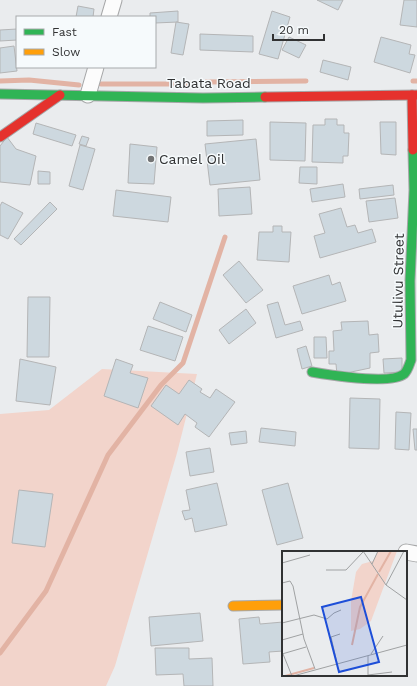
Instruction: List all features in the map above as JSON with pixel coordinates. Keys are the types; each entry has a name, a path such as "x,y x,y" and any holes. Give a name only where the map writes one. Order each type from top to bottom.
{"street":[{"path":"109,16 114,0"},
{"path":"88,95 96,68"},
{"name":"Tabata Road","path":"0,94 203,98 415,95"},
{"path":"0,137 60,95"},
{"name":"Utulivu Street","path":"312,372 343,377 392,378 403,374 408,369 411,360 410,281 414,190 415,95"},
{"path":"407,552 417,554"},
{"path":"233,606 282,605"}],"shaded area":[{"path":"102,369 197,374 177,453 115,666 106,686 0,686 0,414 49,410"}],"building":[{"path":"317,0 343,0 338,10"},
{"path":"404,0 417,0 417,27 400,25"},
{"path":"78,6 94,9 93,16 76,16"},
{"path":"178,11 178,22 156,23 156,16 150,16 150,13"},
{"path":"272,11 290,17 278,59 259,54"},
{"path":"176,22 189,24 183,55 171,53"},
{"path":"16,29 16,40 0,41 0,30"},
{"path":"200,34 253,36 253,52 200,50"},
{"path":"289,37 306,45 299,58 282,50"},
{"path":"381,37 411,45 409,54 415,55 410,73 374,62"},
{"path":"14,46 17,71 0,73 0,48"},
{"path":"323,60 351,67 348,80 320,72"},
{"path":"325,119 337,119 337,125 344,125 344,133 349,133 348,156 343,156 343,163 312,162 313,125 325,125"},
{"path":"243,120 243,135 207,136 207,121"},
{"path":"270,122 306,123 305,161 270,160"},
{"path":"380,122 396,122 396,155 381,154"},
{"path":"36,123 76,135 72,146 33,134"},
{"path":"82,136 89,138 86,146 79,144"},
{"path":"7,137 16,149 36,156 30,185 0,182 0,146"},
{"path":"256,139 260,180 210,185 205,144"},
{"path":"130,144 157,147 154,184 128,183"},
{"path":"80,145 95,149 83,190 69,186"},
{"path":"300,167 317,167 317,184 299,183"},
{"path":"38,171 50,172 50,184 38,184"},
{"path":"343,184 345,197 312,202 310,189"},
{"path":"393,185 394,195 360,199 359,189"},
{"path":"250,187 252,214 219,216 218,189"},
{"path":"116,190 171,197 168,222 113,216"},
{"path":"395,198 398,218 369,222 366,201"},
{"path":"2,202 23,213 8,239 0,235 0,206"},
{"path":"50,202 57,209 21,245 14,239"},
{"path":"341,208 347,227 355,225 358,233 372,229 376,242 320,258 314,236 325,233 319,214"},
{"path":"273,226 282,226 282,232 291,232 289,262 257,260 259,232 273,232"},
{"path":"239,261 263,290 246,303 223,275"},
{"path":"329,275 332,285 340,282 346,301 302,314 293,286"},
{"path":"28,297 50,297 49,357 27,357"},
{"path":"160,302 192,315 186,332 153,319"},
{"path":"278,302 285,325 300,321 303,330 276,338 267,305"},
{"path":"246,309 256,323 229,344 219,330"},
{"path":"368,321 369,335 378,334 379,352 370,353 370,368 337,375 336,364 329,364 329,351 334,351 333,331 342,330 341,322"},
{"path":"148,326 183,337 175,361 140,350"},
{"path":"314,337 326,337 327,358 314,358"},
{"path":"306,346 312,366 302,369 297,349"},
{"path":"402,358 402,372 384,373 383,359"},
{"path":"20,359 56,367 50,405 16,401"},
{"path":"116,359 133,365 130,373 148,378 138,408 104,396"},
{"path":"189,380 202,389 200,392 210,398 216,389 235,402 209,437 195,427 197,423 185,414 178,425 151,406 166,385 179,394"},
{"path":"350,398 380,399 379,449 349,448"},
{"path":"396,412 411,413 409,450 395,449"},
{"path":"261,428 296,432 295,446 259,442"},
{"path":"413,429 417,429 417,450 415,450"},
{"path":"246,431 247,443 231,445 229,433"},
{"path":"210,448 214,472 190,476 186,452"},
{"path":"217,483 227,525 195,532 192,518 185,520 182,511 190,510 186,490"},
{"path":"288,483 303,538 277,545 262,490"},
{"path":"19,490 53,494 45,547 12,543"},
{"path":"200,613 203,641 151,646 149,617"},
{"path":"259,617 260,624 282,622 282,651 269,652 270,662 243,664 239,619"},
{"path":"155,648 189,648 189,659 212,658 213,686 184,686 183,674 156,675"}],"waterway":[{"path":"0,81 29,80 79,85"},
{"path":"206,82 306,81"},
{"path":"101,84 191,84"},
{"path":"0,653 46,591 108,455 161,385 183,363 225,237"}],"traffic: fast":[{"path":"0,94 203,98 265,97"},
{"path":"312,372 360,378 386,379 404,374 408,367 411,360 410,281 414,190 413,150"}],"traffic: slow":[{"path":"233,606 282,605"}],"traffic: jam":[{"path":"0,137 60,95"},
{"path":"412,95 413,150"},
{"path":"265,97 417,95"}],"place":[{"name":"Camel Oil","path":"151,159"}]}
